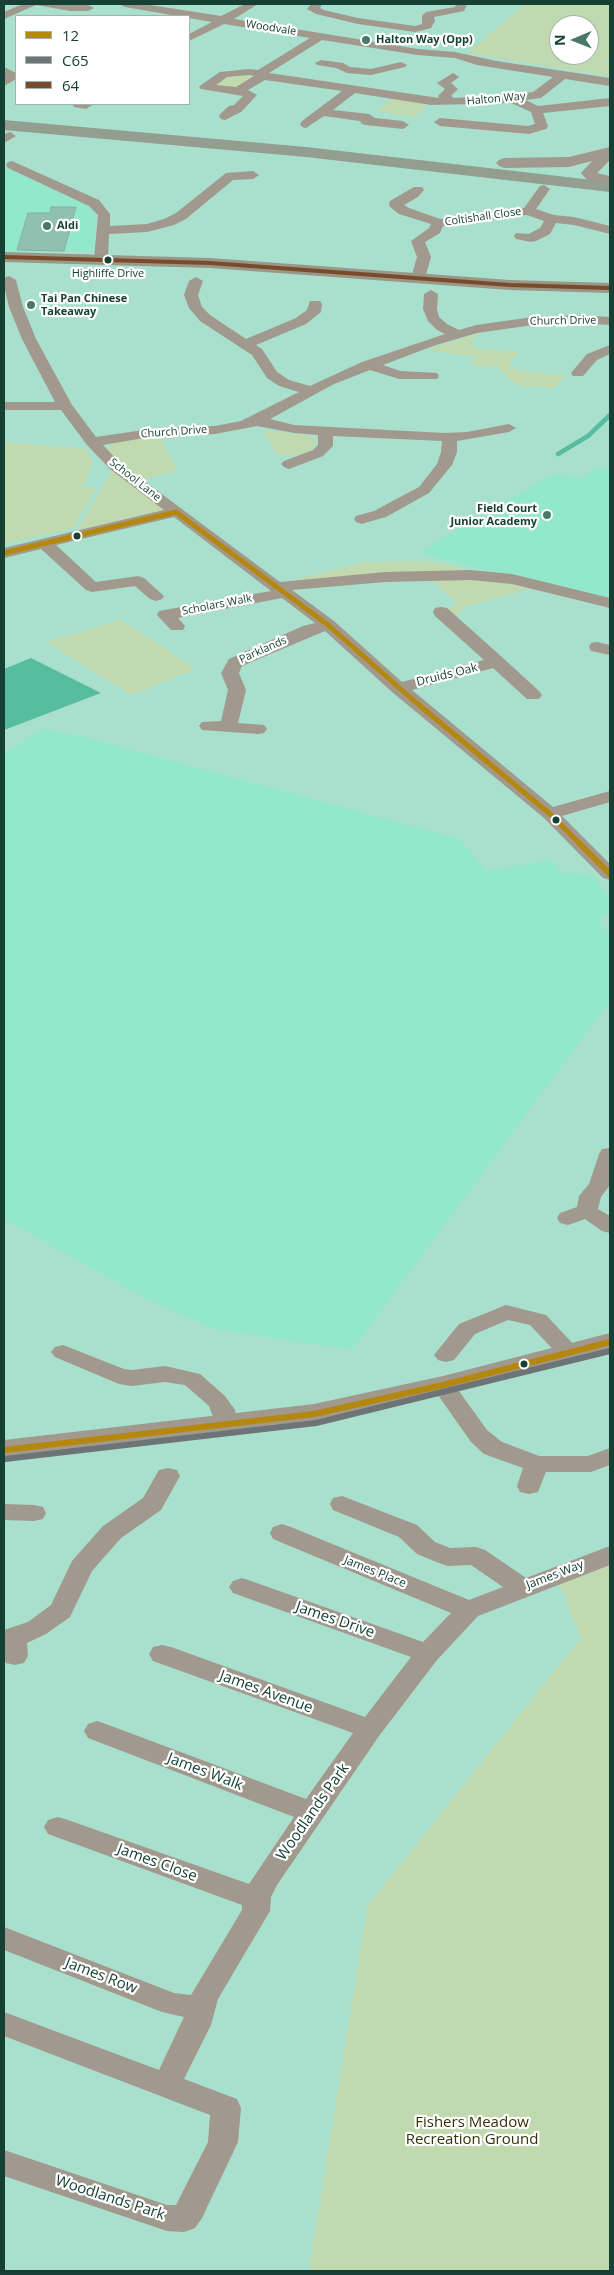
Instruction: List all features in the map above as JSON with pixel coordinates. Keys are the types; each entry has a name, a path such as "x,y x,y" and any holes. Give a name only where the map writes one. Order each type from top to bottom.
{"highway":[{"path":"4,117 504,163 602,179"},
{"path":"6,134 51,129 602,179"}],"main road":[{"path":"4,257 210,263 535,286 610,288"}],"street":[{"path":"4,16 32,4"},
{"path":"41,4 70,8 88,8"},
{"name":"Woodvale","path":"125,4 418,52 432,56 492,63 610,82"},
{"path":"190,37 247,4"},
{"path":"317,4 313,9 320,12 358,21 415,29 427,26 430,14 457,10 460,9 461,4"},
{"path":"238,91 320,36"},
{"path":"321,62 380,72 401,65"},
{"path":"4,72 15,63"},
{"path":"317,83 327,74 343,67"},
{"name":"Halton Way","path":"238,91 201,90 224,74 248,72 431,101 451,102 513,99 537,95 563,75"},
{"name":"Halton Way","path":"451,102 444,96 459,86 485,88"},
{"path":"306,124 353,89"},
{"path":"226,116 233,109 237,109 251,95 238,91"},
{"path":"513,99 536,110 610,102"},
{"path":"440,122 529,130 542,126 536,110"},
{"path":"321,112 404,125"},
{"path":"504,163 569,162 610,153 602,179"},
{"path":"12,165 94,203 104,214 101,259"},
{"path":"26,171 45,166"},
{"path":"104,230 146,228 170,222 180,216 227,175 253,175"},
{"name":"Coltishall Close","path":"528,211 544,189"},
{"path":"418,190 395,204 404,211 429,218 438,224 435,230 418,241 424,257 418,278"},
{"name":"Coltishall Close","path":"438,224 528,211 552,220 574,221 610,230"},
{"name":"Coltishall Close","path":"521,236 531,238 545,231 552,220"},
{"path":"196,281 190,295 196,308 218,328 257,352 272,375 284,383 309,390"},
{"name":"School Lane","path":"8,288 29,339 66,406 92,442 115,466 328,626 398,688 550,814 610,874"},
{"path":"431,294 430,308 433,318 442,327 457,334"},
{"path":"246,344 301,322 314,312 315,304"},
{"name":"Church Drive","path":"92,442 165,431 226,429 256,421 309,390 367,365 457,334 486,327 533,320 579,319 610,321"},
{"path":"601,368 581,369 592,357 610,349"},
{"path":"367,365 399,375 432,376"},
{"path":"4,406 66,406"},
{"name":"Church Drive","path":"256,421 294,430 450,436 467,436 509,428"},
{"path":"289,464 318,453 325,446 327,439 325,432"},
{"path":"362,519 380,514 424,490 444,465 449,452 450,436"},
{"path":"4,553 176,512"},
{"path":"44,544 92,587 138,581 156,596"},
{"path":"281,590 385,577 471,575 512,579 610,603"},
{"name":"Scholars Walk","path":"177,626 166,615 281,590"},
{"name":"Druids Oak","path":"441,612 533,694"},
{"name":"Parklands","path":"228,727 237,690 230,672 235,662 309,630 328,626"},
{"name":"Druids Oak","path":"398,688 497,662"},
{"path":"208,726 258,728"},
{"path":"550,814 610,796"},
{"path":"610,1154 599,1186 577,1214 610,1226"},
{"path":"446,1355 467,1329 507,1306 538,1320 570,1354"},
{"path":"4,1450 314,1414 570,1354 610,1342"},
{"path":"63,1352 119,1376 132,1378 165,1374 192,1379 217,1401 223,1410 226,1424"},
{"path":"443,1384 479,1436 493,1448 533,1475 591,1464 610,1456"},
{"path":"11,1644 61,1611 81,1567 112,1532 152,1504 168,1476"},
{"name":"James Way","path":"342,1504 408,1531 426,1548 448,1557 476,1556 523,1589 610,1555"},
{"path":"4,1512 34,1514"},
{"name":"James Place","path":"282,1533 469,1610"},
{"name":"James Drive","path":"242,1588 428,1653"},
{"name":"Woodlands Park","path":"166,2085 196,2025 204,1997 256,1911 257,1897 265,1880 370,1729 428,1653 469,1610 523,1589"},
{"name":"James Avenue","path":"162,1654 370,1729"},
{"name":"James Walk","path":"98,1731 313,1813"},
{"name":"James Close","path":"58,1827 240,1893 257,1897"},
{"name":"James Row","path":"4,1938 172,2004 200,2008"},
{"name":"Woodlands Park","path":"4,2024 226,2108 223,2142 191,2209 184,2219 167,2218 4,2163"}],"shaded area":[{"path":"4,166 79,201 96,211 95,251 4,252"},
{"name":"Field Court Junior Academy","path":"597,467 610,470 610,600 438,558 421,551 553,474 583,478"},
{"path":"31,658 101,693 4,730 4,669"},
{"path":"43,729 84,737 460,839 486,871 551,860 562,872 593,876 610,900 610,911 599,920 606,931 610,933 610,1001 352,1350 214,1329 147,1299 4,1219 4,753"}],"green space":[{"path":"526,4 610,4 610,60 602,61 610,65 610,76 467,53"},
{"path":"248,75 252,77 237,90 214,86 219,78"},
{"path":"398,95 431,101 415,117 377,111"},
{"path":"481,332 470,343 478,349 518,352 509,365 516,370 566,376 555,388 515,385 499,367 470,366 477,357 428,350"},
{"path":"262,430 303,435 314,438 317,441 311,451 302,455 280,456 276,454"},
{"path":"207,433 161,440 178,471 140,480 108,451 111,444 116,441 159,435"},
{"path":"4,442 86,449 92,462 89,475 81,487 97,488 73,528 4,544"},
{"path":"115,466 176,512 74,536"},
{"path":"425,561 454,566 465,571 366,576 364,573 365,578 279,584 364,562"},
{"path":"426,575 541,585 465,607 450,621 441,612 458,604"},
{"path":"120,620 196,669 131,695 47,642"},
{"name":"Fishers Meadow Recreation Ground","path":"610,1555 610,2271 309,2271 368,1905 581,1638 556,1574"}],"building":[{"name":"Aldi","path":"51,207 76,207 64,251 17,250 28,213 50,213"}],"waterway":[{"path":"558,454 588,436 610,415"}],"transit line":[{"name":"64","path":"4,257 210,263 510,285 610,288"},
{"name":"12","path":"4,553 176,512 328,625 413,700 550,814 610,874"},
{"name":"12","path":"4,1450 314,1414 443,1385 610,1342"},
{"name":"C65","path":"5,1459 316,1423 445,1393 610,1351"}],"place":[{"name":"Halton Way (Opp)","path":"366,40"},
{"name":"Aldi","path":"47,226"},
{"name":"Highliffe Drive","path":"108,260"},
{"name":"Tai Pan Chinese Takeaway","path":"31,305"},
{"name":"Field Court Junior Academy","path":"547,515"}]}
